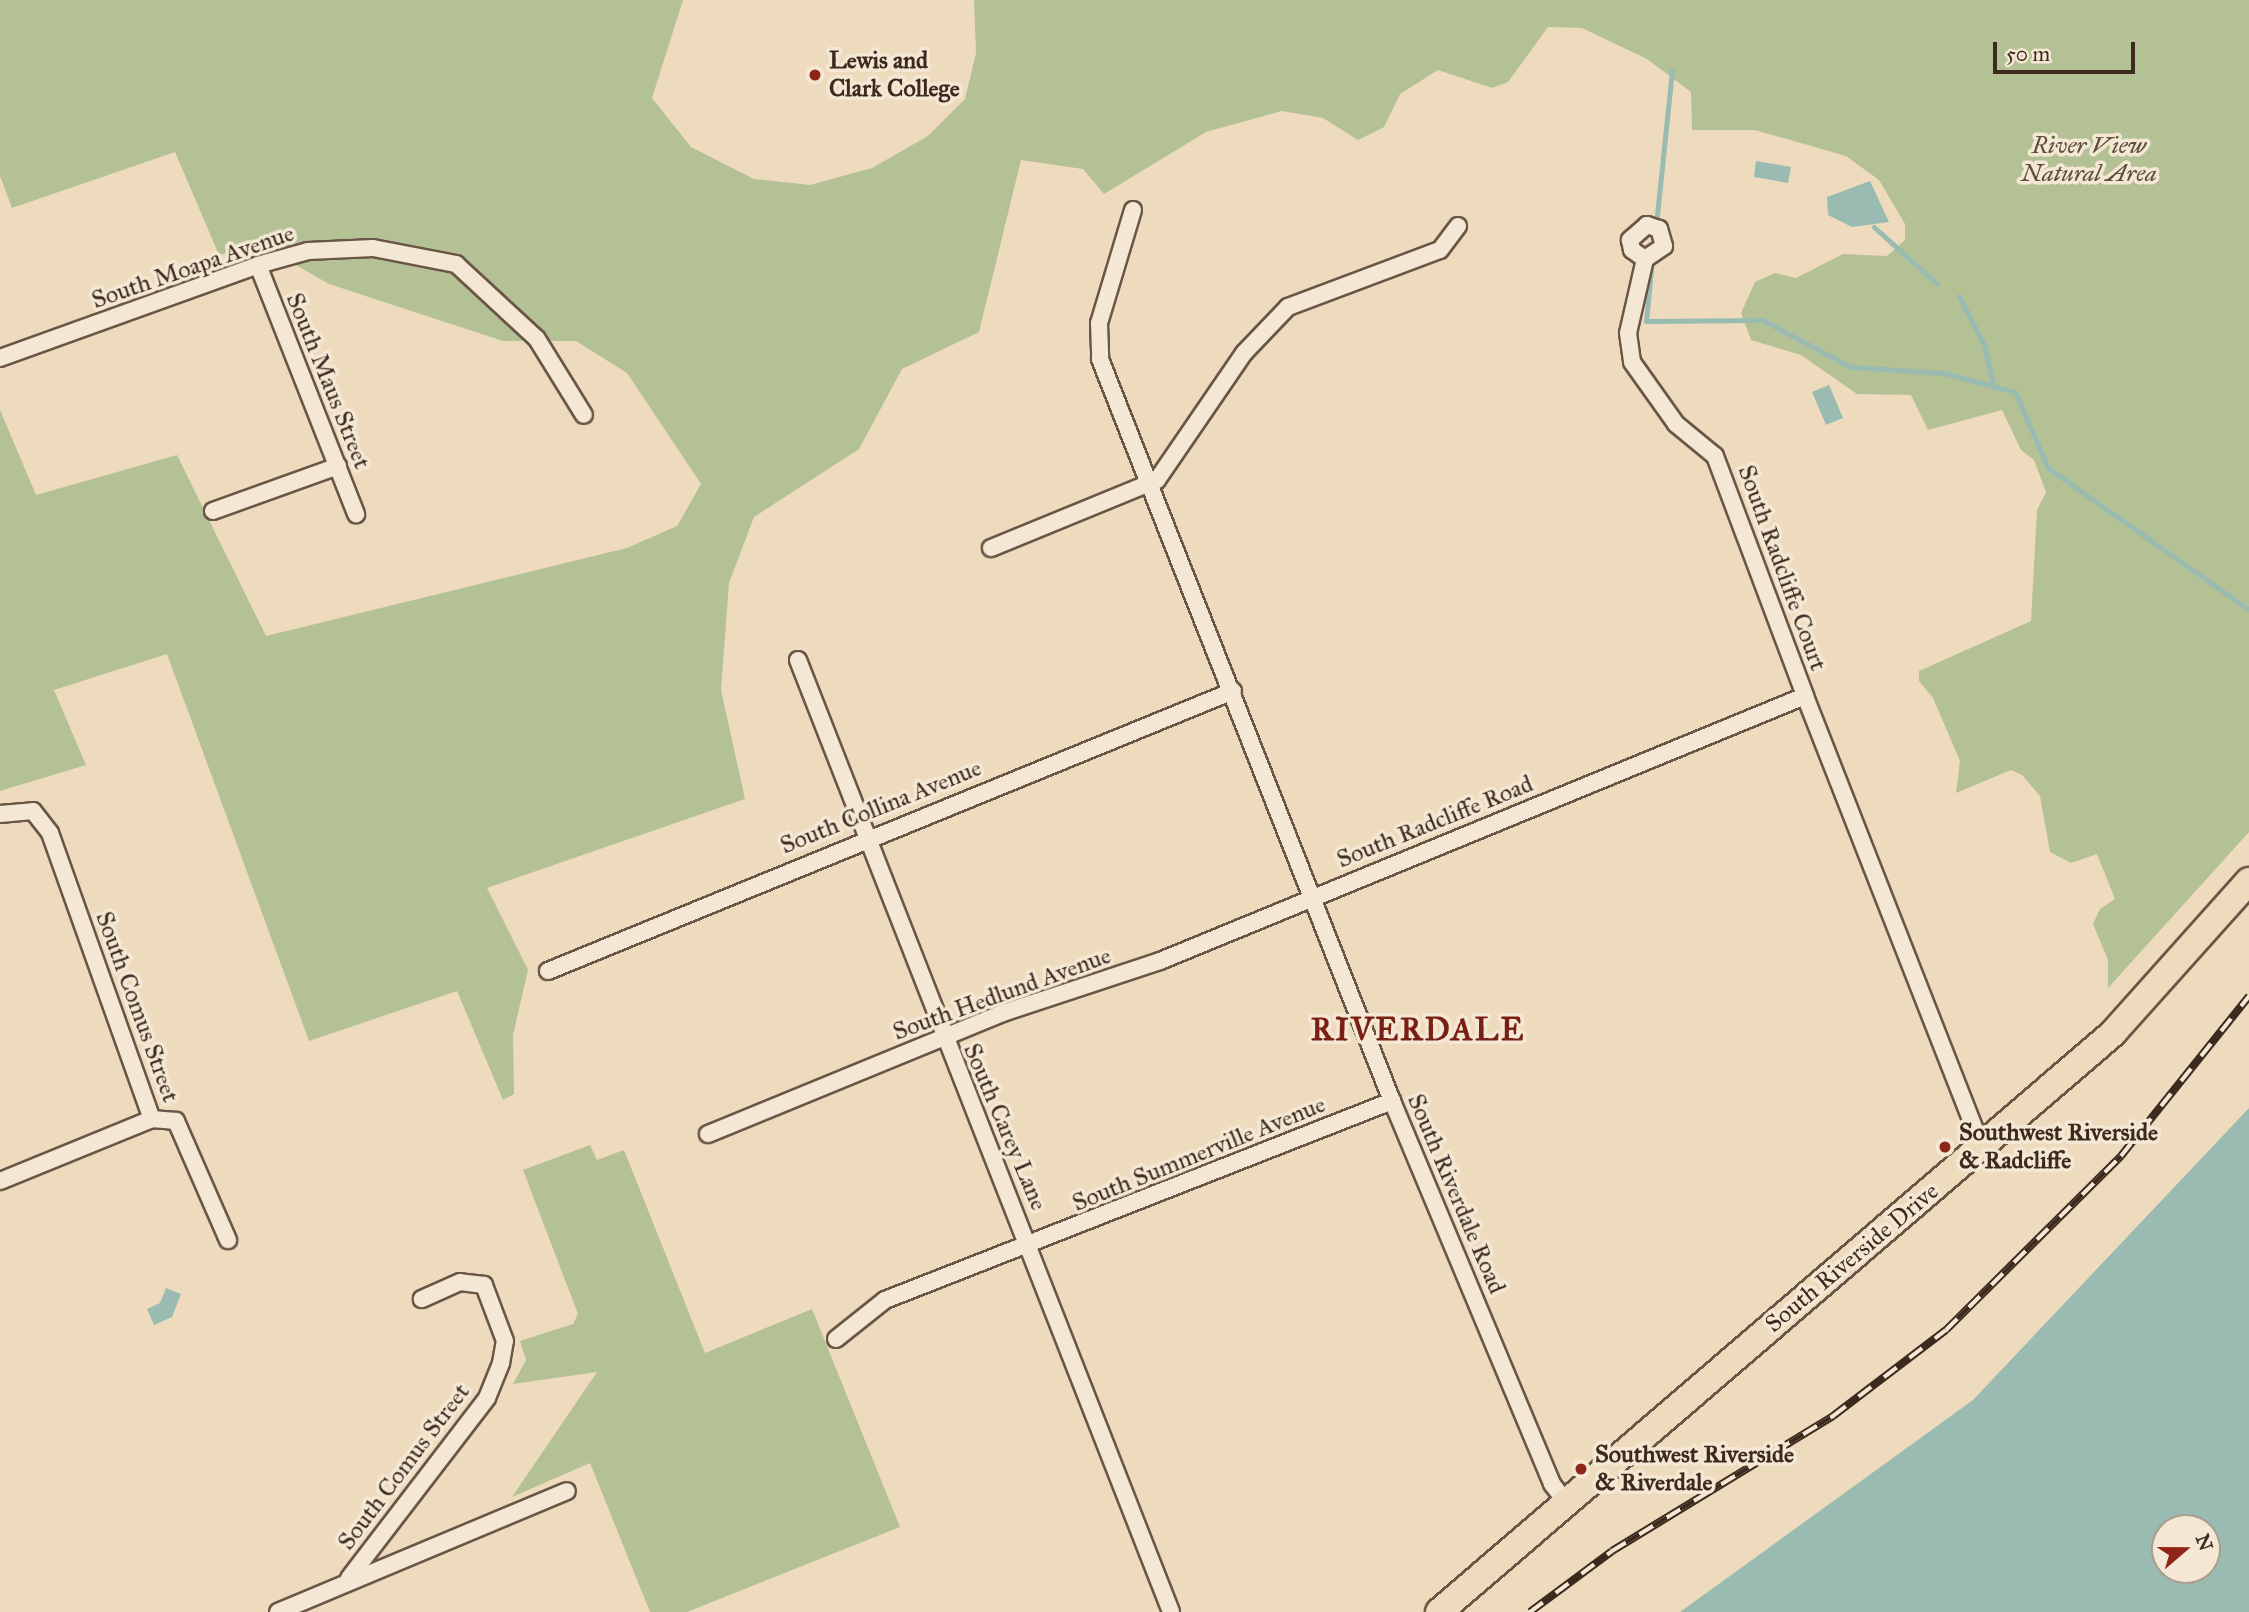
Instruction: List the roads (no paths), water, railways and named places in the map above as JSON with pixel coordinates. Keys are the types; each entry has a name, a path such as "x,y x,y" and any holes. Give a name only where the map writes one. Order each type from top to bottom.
{"main road":[{"name":"South Riverside Drive","path":"1439,1612 2113,1033 2247,883"}],"street":[{"name":"South Radcliffe Road","path":"1133,210 1099,323 1097,349 1313,897 1805,696"},
{"path":"991,548 1150,483 1171,467 1244,353 1288,307 1315,292 1440,250 1458,226"},
{"name":"South Moapa Avenue","path":"0,358 258,265 308,251 373,248 456,264 537,339 584,415"},
{"name":"South Radcliffe Court","path":"1646,260 1628,332 1632,362 1676,424 1715,456 1805,696"},
{"name":"South Maus Street","path":"258,265 356,514"},
{"path":"213,511 338,466"},
{"name":"South Carey Lane","path":"798,660 943,1038 1029,1245 1171,1612"},
{"name":"South Collina Avenue","path":"548,971 868,837 1233,691"},
{"path":"1805,696 1981,1146"},
{"name":"South Comus Street","path":"0,814 33,811 50,833 152,1119 176,1121 228,1240"},
{"name":"South Hedlund Avenue","path":"708,1134 943,1038 1160,961 1313,897"},
{"name":"South Riverdale Road","path":"1313,897 1392,1101 1552,1484 1567,1503"},
{"name":"South Summerville Avenue","path":"836,1339 884,1300 1392,1101"},
{"path":"0,1181 152,1119"},
{"name":"South Comus Street","path":"349,1578 487,1398 500,1363 505,1341 484,1285 460,1282 422,1299"},
{"path":"278,1612 349,1578 567,1491"}],"water":[{"path":"1756,161 1791,167 1788,183 1754,177"},
{"path":"1870,181 1889,222 1852,227 1828,215 1827,197"},
{"path":"1829,385 1843,418 1826,425 1812,392"},
{"path":"2249,1108 2249,1612 1680,1612 1973,1400"},
{"path":"166,1288 181,1294 172,1317 154,1325 147,1309 160,1303"}],"waterway":[{"path":"1656,225 1672,71"},
{"path":"1874,227 1937,284"},
{"path":"1652,259 1646,321 1762,320 1851,367 1944,373 2015,392 2048,468 2249,610"},
{"path":"1959,296 1984,345 1994,388"}],"railway":[{"path":"1530,1612 1612,1551 1833,1416 1946,1330 2121,1156 2249,996"}],"place":[{"name":"Lewis and Clark College","path":"815,75"},
{"name":"Southwest Riverside & Radcliffe","path":"1945,1147"},
{"name":"Southwest Riverside & Riverdale","path":"1581,1469"}],"district":[{"name":"RIVERDALE","path":"1418,1030"}],"park label":[{"name":"River View Natural Area","path":"2089,160"}]}
